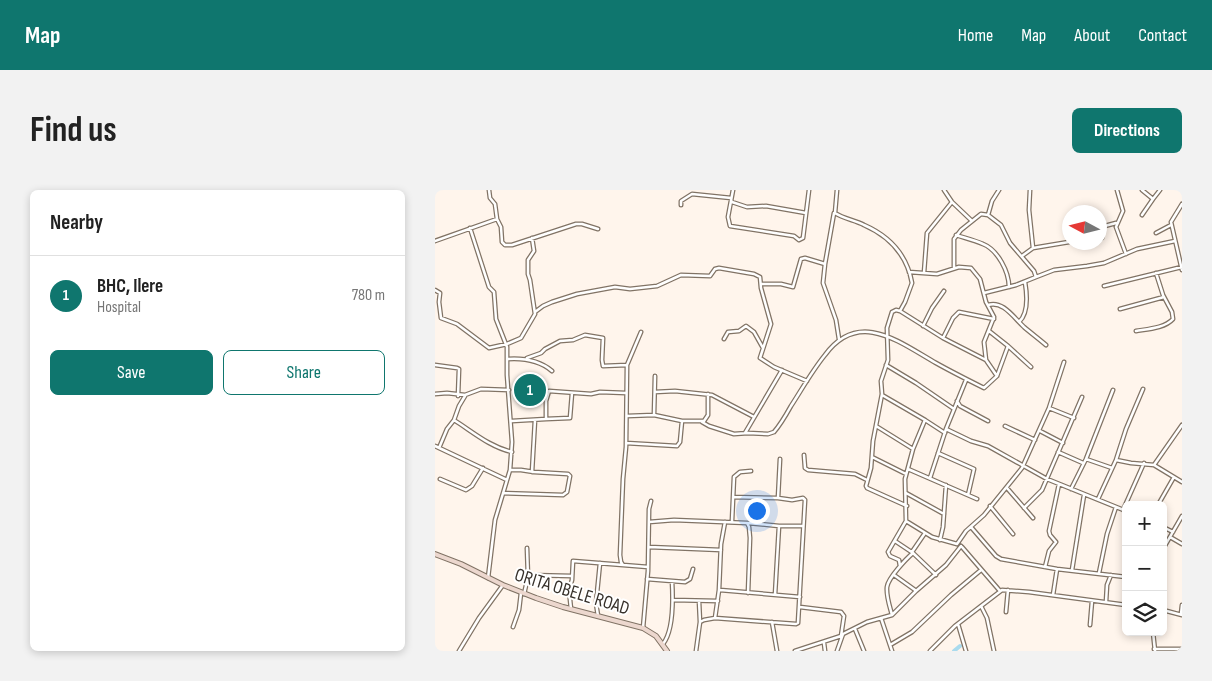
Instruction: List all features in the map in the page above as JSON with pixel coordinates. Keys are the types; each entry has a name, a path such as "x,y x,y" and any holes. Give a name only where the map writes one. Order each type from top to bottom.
{"main road":[{"name":"ORITA OBELE ROAD","path":"435,554 522,593 571,609 643,628 656,636 667,651"}],"street":[{"path":"489,190 490,198 495,204 497,219 501,227 502,242 505,245 512,245 579,224 598,229"},
{"path":"733,190 728,217 730,226 794,236 799,240 803,238 809,190"},
{"path":"837,190 823,283 836,320 839,340"},
{"path":"944,190 952,202 972,221"},
{"path":"948,194 949,190"},
{"path":"988,215 992,201 999,190"},
{"path":"1030,190 1029,206 1033,248"},
{"path":"1117,190 1123,211 1116,223 1116,229 1125,254"},
{"path":"1141,190 1153,199"},
{"path":"1142,215 1160,190"},
{"path":"681,205 681,201 691,194 731,199 733,202 747,207 766,206 806,213"},
{"path":"924,273 927,233 952,202"},
{"path":"1104,286 1182,268 1171,225 1182,204"},
{"path":"835,212 841,217 865,225 891,242 901,254 912,280 912,285 900,311"},
{"path":"954,268 953,241 956,235 981,214 988,215 1001,225 1010,242 1034,271 1036,277"},
{"path":"435,241 497,219"},
{"path":"1107,225 1116,223"},
{"path":"1156,233 1171,225"},
{"path":"471,232 476,226"},
{"path":"470,228 489,286 494,292 496,319 507,344 512,421 510,470 495,520 489,578"},
{"path":"956,235 984,244 993,251 1005,270 1009,287"},
{"path":"532,238 534,251 529,260 528,272 535,312"},
{"path":"984,293 1025,282 1054,270 1095,265 1137,249 1175,240"},
{"path":"1022,256 1033,248 1062,243"},
{"path":"761,284 781,284 793,287 801,259 805,258 825,264"},
{"path":"909,272 937,274 954,268 968,267 974,270 980,279 988,305 993,314 994,319 984,345 986,360 997,376"},
{"path":"435,290 440,293 441,318 455,323 489,348 507,344 523,336 535,312 552,302 577,294 615,287 630,289 657,286 681,275 710,276 714,270 719,268 759,276 771,324 760,356 761,359 807,381"},
{"path":"1136,331 1164,325 1174,318 1156,273"},
{"path":"1019,322 1022,320 1026,309 1025,282"},
{"path":"923,326 932,308 944,291"},
{"path":"1120,309 1164,297"},
{"path":"988,305 995,304 1003,307 1046,345"},
{"path":"907,506 866,486 873,457 873,441 882,395 881,384 888,355 887,328 891,314 896,310 900,311 943,338 986,360"},
{"path":"943,338 953,318 959,312 994,319"},
{"path":"724,339 728,332 739,330 746,326 754,332 763,348"},
{"path":"627,416 654,415 682,421 702,422 731,434 768,434 774,432 825,353 839,340 852,334 872,331 888,336 985,388 997,376 1008,346"},
{"path":"623,565 621,555 627,416 627,365 641,332"},
{"path":"989,332 1031,367"},
{"path":"508,359 527,358 541,353 545,348 560,342 587,335 603,338 603,366 627,365"},
{"path":"527,358 546,366 552,371"},
{"path":"957,544 1007,488 1024,465 1049,408 1064,362"},
{"path":"435,365 458,368 458,396"},
{"path":"886,365 955,407 960,406"},
{"path":"745,433 782,370"},
{"path":"654,415 655,376"},
{"path":"930,478 945,431 967,380"},
{"path":"435,394 447,393 465,396 483,388 509,390"},
{"path":"1098,500 1143,389"},
{"path":"655,392 675,390 714,395 754,417"},
{"path":"1071,489 1113,390"},
{"path":"546,419 548,392 626,393"},
{"path":"512,421 570,418 572,393"},
{"path":"702,422 706,420 708,415 708,394"},
{"path":"882,395 945,431 988,446 1047,479 1122,509"},
{"path":"439,448 465,396"},
{"path":"1024,508 1040,493 1082,397"},
{"path":"957,402 960,406 988,421"},
{"path":"1049,408 1074,418"},
{"path":"454,420 491,444 512,452"},
{"path":"532,472 535,420"},
{"path":"901,566 899,560 888,552 906,521 906,474 913,449 925,420"},
{"path":"626,443 677,446 680,442 682,421"},
{"path":"1154,465 1182,425"},
{"path":"877,426 913,449"},
{"path":"1005,426 1035,440"},
{"path":"1040,431 1063,443"},
{"path":"435,446 507,480"},
{"path":"1058,452 1083,463"},
{"path":"938,453 974,469 968,495"},
{"path":"804,455 805,468 808,470 849,473 861,476 867,480"},
{"path":"873,457 906,474"},
{"path":"1085,458 1112,468"},
{"path":"778,498 780,459"},
{"path":"1115,460 1154,465 1182,481"},
{"path":"1128,501 1144,463"},
{"path":"440,478 466,490 473,484 483,468"},
{"path":"908,469 977,499"},
{"path":"503,494 563,495 566,493 569,474 510,470"},
{"path":"732,522 735,475 740,472 751,471"},
{"path":"1160,501 1174,477"},
{"path":"1045,567 1049,551 1056,542 1049,531 1059,484"},
{"path":"940,540 946,485"},
{"path":"1007,488 1033,518"},
{"path":"906,493 944,514"},
{"path":"1072,570 1084,495"},
{"path":"700,622 715,618 797,624 804,499 733,497"},
{"path":"643,628 651,501"},
{"path":"990,506 1013,534"},
{"path":"1099,573 1107,534 1116,507"},
{"path":"1165,546 1182,516"},
{"path":"649,522 674,520 803,526"},
{"path":"906,521 925,534 961,546 1000,591"},
{"path":"715,618 725,522"},
{"path":"747,523 750,538 749,593"},
{"path":"775,595 779,526"},
{"path":"971,527 999,558 1057,569 1122,576"},
{"path":"1167,529 1173,532"},
{"path":"892,615 887,587 925,534"},
{"path":"1170,537 1182,544"},
{"path":"895,540 912,552 936,575"},
{"path":"795,651 841,636 867,622 892,615 916,590 936,575 961,546"},
{"path":"649,547 721,550"},
{"path":"513,627 528,575 527,548"},
{"path":"571,609 569,590 573,561 648,567"},
{"path":"598,616 596,604 600,563"},
{"path":"647,579 672,582 688,581 693,569"},
{"path":"1053,595 1057,569"},
{"path":"890,645 912,632 945,600 981,570"},
{"path":"528,575 572,576"},
{"path":"894,575 916,590"},
{"path":"1106,602 1107,585 1111,575"},
{"path":"663,644 669,632 672,615 672,582"},
{"path":"459,651 479,618 503,585"},
{"path":"719,590 800,597"},
{"path":"1006,612 1009,590"},
{"path":"930,651 959,624 1000,591 1009,590 1122,604"},
{"path":"673,600 718,601"},
{"path":"696,651 700,622 699,601"},
{"path":"1090,625 1093,601"},
{"path":"1167,611 1181,614 1182,605"},
{"path":"981,606 987,618 994,651"},
{"path":"799,607 843,612 841,636 837,651"},
{"path":"881,618 891,651"},
{"path":"772,622 773,638 777,651"},
{"path":"959,624 966,651"},
{"path":"855,629 864,651"},
{"path":"1153,636 1154,650 1182,649"},
{"path":"824,642 825,651"}],"waterway":[{"path":"954,651 960,646"}],"place":[{"name":"BHC, Ilere","path":"530,390"}]}
